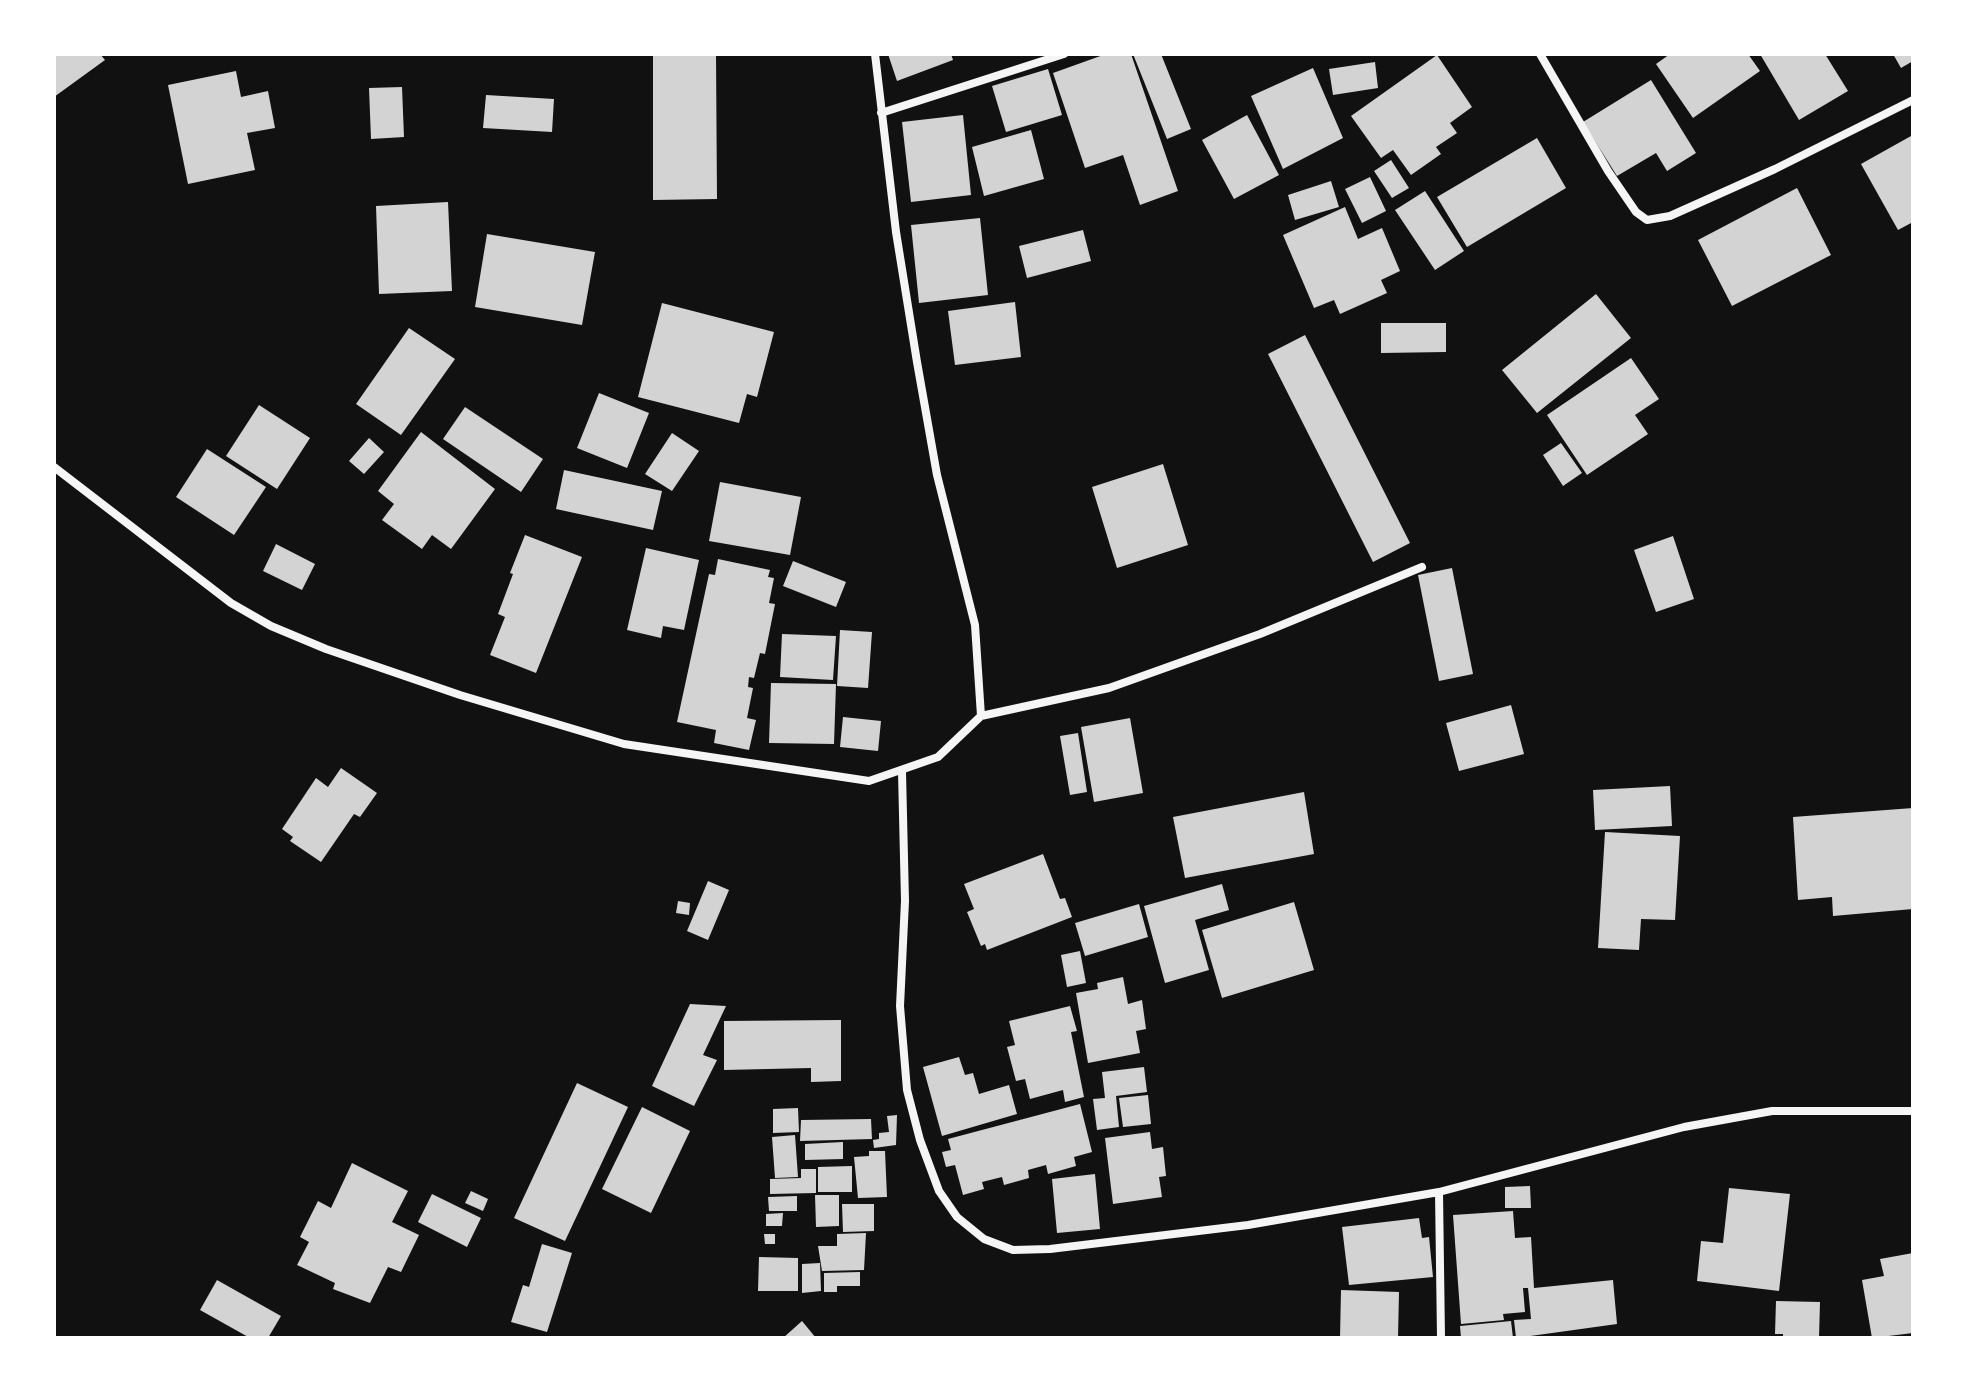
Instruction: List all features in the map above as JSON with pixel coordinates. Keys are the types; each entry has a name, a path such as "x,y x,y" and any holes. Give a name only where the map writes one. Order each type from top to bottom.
{"street":[{"path":"875,54 898,247 937,475 975,625 981,716"},
{"path":"881,113 1064,54"},
{"path":"1540,54 1608,171 1636,212 1647,220 1670,216 1775,169 1913,100"},
{"path":"54,467 231,603 271,626 326,649 460,695 624,744 869,781 938,757 981,716 1109,688 1260,634 1422,567"},
{"path":"902,772 905,901 900,1006 907,1090 920,1140 939,1191 957,1217 984,1239 1013,1250 1050,1249 1248,1225 1439,1192 1684,1127 1772,1111 1913,1111"},
{"path":"1439,1192 1441,1338"}],"building":[{"path":"54,54 100,54 105,60 54,97"},
{"path":"653,54 716,54 717,199 653,200"},
{"path":"888,54 951,54 953,60 897,81"},
{"path":"1106,54 1131,54 1178,191 1140,205 1123,155 1085,168 1053,73"},
{"path":"1133,54 1161,54 1191,129 1167,139"},
{"path":"1670,54 1748,54 1760,71 1693,118 1656,64"},
{"path":"1760,54 1825,54 1848,91 1799,120"},
{"path":"1893,54 1913,54 1913,61 1901,68"},
{"path":"1437,55 1472,107 1450,123 1457,133 1436,147 1441,154 1411,175 1393,150 1381,158 1351,116"},
{"path":"1375,62 1378,88 1333,95 1329,69"},
{"path":"1313,68 1343,138 1283,169 1251,96"},
{"path":"1048,69 1062,115 1006,132 992,86"},
{"path":"236,71 241,97 268,91 275,128 247,133 255,170 188,184 168,85"},
{"path":"1651,80 1696,153 1667,171 1656,153 1617,176 1583,122"},
{"path":"402,87 404,137 371,139 369,88"},
{"path":"486,95 554,99 552,132 483,128"},
{"path":"963,115 971,195 911,202 902,122"},
{"path":"1247,115 1279,175 1234,199 1202,140"},
{"path":"1031,130 1044,179 984,196 972,147"},
{"path":"1911,136 1913,222 1898,230 1861,164"},
{"path":"1537,138 1566,188 1467,247 1437,197"},
{"path":"1391,160 1409,188 1392,198 1374,171"},
{"path":"1370,177 1386,211 1362,223 1345,189"},
{"path":"1331,181 1339,207 1295,220 1288,195"},
{"path":"1797,188 1831,255 1732,306 1698,240"},
{"path":"1425,191 1464,251 1435,270 1395,210"},
{"path":"448,202 452,291 379,294 376,206"},
{"path":"1345,207 1358,239 1382,228 1400,271 1381,280 1387,293 1340,314 1334,300 1314,308 1283,235"},
{"path":"980,218 988,295 919,303 911,225"},
{"path":"1083,230 1091,261 1027,278 1019,246"},
{"path":"487,234 595,252 582,325 475,307"},
{"path":"1596,294 1631,338 1537,413 1502,370"},
{"path":"1015,302 1021,357 955,365 948,311"},
{"path":"662,303 774,332 757,397 747,394 739,423 638,397"},
{"path":"1381,323 1446,323 1446,352 1381,353"},
{"path":"409,328 455,359 401,435 356,404"},
{"path":"1305,335 1410,543 1373,562 1268,354"},
{"path":"1631,358 1659,399 1635,415 1648,434 1587,475 1547,415"},
{"path":"599,393 649,413 627,468 577,448"},
{"path":"259,405 310,438 277,489 226,456"},
{"path":"465,407 543,459 521,492 443,439"},
{"path":"421,432 495,489 451,549 432,535 422,549 382,520 394,504 378,491"},
{"path":"672,433 699,451 672,491 645,474"},
{"path":"369,438 384,452 364,474 349,461"},
{"path":"1561,443 1582,473 1563,486 1543,455"},
{"path":"207,449 266,487 234,535 176,497"},
{"path":"1163,464 1188,545 1117,568 1092,487"},
{"path":"564,470 662,491 653,530 556,509"},
{"path":"720,482 801,497 790,555 709,541"},
{"path":"525,535 582,557 536,673 490,655 505,617 498,614"},
{"path":"1673,536 1694,599 1656,612 1634,550"},
{"path":"276,544 315,564 302,590 263,571"},
{"path":"646,548 699,560 684,630 663,626 661,638 627,630"},
{"path":"718,559 770,570 768,577 774,578 769,603 775,604 765,654 760,653 754,678 749,677 748,687 753,688 747,718 756,720 749,750 714,743 716,730 677,722 709,574 715,575"},
{"path":"793,561 846,582 836,607 783,586"},
{"path":"1452,568 1473,674 1439,681 1418,575"},
{"path":"840,630 872,632 868,688 837,686"},
{"path":"782,634 836,636 833,680 780,677"},
{"path":"771,683 836,684 834,744 769,743"},
{"path":"1511,705 1524,754 1459,771 1446,723"},
{"path":"843,717 881,721 878,751 840,747"},
{"path":"1130,718 1143,793 1094,802 1081,727"},
{"path":"1078,733 1087,792 1070,795 1060,736"},
{"path":"341,768 377,793 360,817 354,814 321,862 290,841 293,837 282,829 316,778 328,787"},
{"path":"1670,786 1672,826 1595,830 1593,790"},
{"path":"1304,792 1314,854 1185,878 1173,817"},
{"path":"1913,808 1913,909 1833,916 1832,897 1798,900 1793,817"},
{"path":"1605,832 1680,836 1675,920 1641,919 1639,950 1598,948"},
{"path":"1043,854 1060,899 1065,898 1072,917 987,950 985,944 981,946 967,912 974,909 964,884"},
{"path":"708,881 729,890 708,940 687,931"},
{"path":"1222,884 1229,910 1195,920 1209,970 1165,983 1144,906"},
{"path":"678,901 690,903 689,915 676,913"},
{"path":"1294,902 1314,970 1222,998 1202,930"},
{"path":"1139,904 1148,937 1085,956 1075,923"},
{"path":"1080,951 1086,983 1067,987 1061,955"},
{"path":"1123,977 1128,1004 1142,1000 1146,1029 1136,1031 1140,1053 1088,1063 1076,993 1098,989 1097,983"},
{"path":"690,1004 726,1006 703,1055 717,1060 694,1106 652,1086"},
{"path":"1070,1006 1077,1031 1071,1032 1084,1097 1065,1102 1063,1090 1030,1099 1025,1079 1016,1081 1007,1047 1015,1045 1009,1021"},
{"path":"841,1020 841,1081 811,1082 811,1068 724,1070 724,1021"},
{"path":"959,1057 965,1075 973,1073 979,1094 1009,1085 1017,1114 942,1136 923,1067"},
{"path":"1144,1067 1147,1092 1116,1096 1119,1127 1097,1130 1093,1099 1105,1098 1102,1072"},
{"path":"577,1083 628,1107 565,1241 514,1218"},
{"path":"1148,1095 1151,1124 1123,1127 1119,1098"},
{"path":"1080,1104 1092,1152 1074,1157 1076,1166 1048,1174 1046,1165 1028,1170 1029,1178 1004,1185 1002,1177 982,1182 984,1189 963,1195 955,1165 946,1167 942,1152 951,1150 948,1139"},
{"path":"642,1107 690,1131 651,1213 602,1189"},
{"path":"798,1108 799,1132 773,1133 773,1109"},
{"path":"897,1115 896,1145 874,1148 873,1140 879,1139 879,1133 889,1132 887,1116"},
{"path":"871,1119 872,1139 800,1141 801,1120"},
{"path":"1150,1132 1152,1149 1163,1147 1166,1176 1159,1177 1162,1197 1113,1204 1105,1138"},
{"path":"795,1135 798,1177 775,1178 772,1137"},
{"path":"843,1142 843,1159 805,1160 805,1144"},
{"path":"869,1151 885,1151 887,1197 858,1198 854,1157 869,1156"},
{"path":"352,1163 408,1191 392,1222 419,1235 401,1272 388,1267 370,1303 333,1289 335,1283 297,1265 309,1242 300,1237 318,1201 331,1208"},
{"path":"852,1166 852,1192 818,1192 818,1167"},
{"path":"801,1169 816,1169 816,1193 770,1194 770,1179 801,1178"},
{"path":"1095,1174 1100,1229 1057,1233 1052,1179"},
{"path":"1530,1186 1531,1208 1505,1208 1505,1187"},
{"path":"1729,1188 1790,1194 1779,1291 1697,1281 1701,1241 1723,1243"},
{"path":"471,1191 488,1199 483,1211 465,1203"},
{"path":"432,1194 481,1218 467,1247 418,1222"},
{"path":"815,1195 839,1195 839,1226 816,1227"},
{"path":"797,1196 797,1211 769,1211 768,1197"},
{"path":"842,1204 874,1204 874,1231 843,1232"},
{"path":"1513,1211 1515,1238 1531,1237 1534,1288 1613,1280 1617,1324 1516,1338 1514,1320 1531,1319 1528,1288 1523,1288 1525,1312 1503,1314 1504,1320 1461,1324 1453,1215"},
{"path":"783,1213 782,1226 766,1226 766,1214"},
{"path":"1419,1218 1422,1238 1429,1237 1433,1277 1349,1285 1342,1227"},
{"path":"866,1233 864,1270 822,1271 818,1246 837,1246 837,1234"},
{"path":"764,1234 775,1234 775,1244 765,1244"},
{"path":"542,1244 572,1253 547,1332 511,1322 523,1285 529,1287"},
{"path":"1913,1253 1913,1333 1872,1338 1862,1280 1884,1276 1880,1259"},
{"path":"759,1257 798,1258 798,1291 758,1291"},
{"path":"820,1263 821,1291 802,1293 802,1264"},
{"path":"860,1272 860,1286 837,1286 837,1292 824,1292 824,1273"},
{"path":"217,1280 281,1316 268,1338 250,1338 200,1310"},
{"path":"1341,1290 1399,1292 1398,1338 1340,1338"},
{"path":"1776,1301 1820,1302 1819,1338 1783,1338 1783,1334 1775,1334"},
{"path":"802,1321 816,1338 783,1338"},
{"path":"1511,1321 1513,1338 1461,1338 1460,1326"}]}
